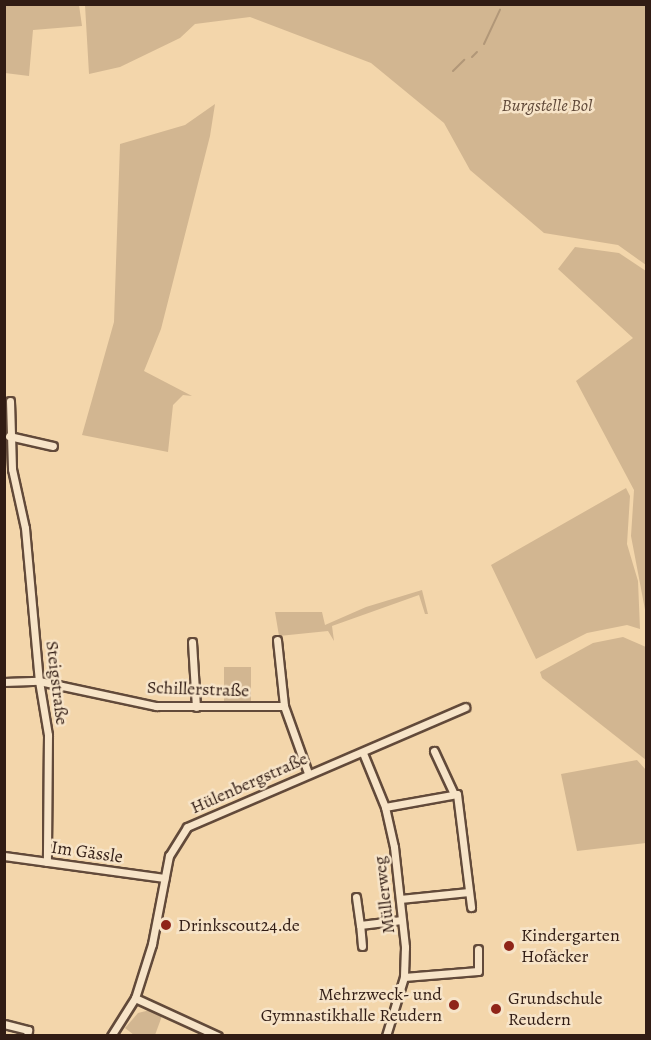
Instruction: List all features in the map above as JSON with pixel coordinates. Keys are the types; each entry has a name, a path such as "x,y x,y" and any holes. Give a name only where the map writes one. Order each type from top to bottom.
{"street":[{"name":"Steigstraße","path":"10,401 9,436 26,528 39,681 48,735 47,862"},
{"path":"9,436 53,446"},
{"path":"277,640 284,706 308,772"},
{"path":"192,642 196,707"},
{"name":"Schillerstraße","path":"4,682 39,681 156,706 284,706"},
{"name":"Hülenbergstraße","path":"111,1035 135,998 152,944 165,878 176,840 187,827 308,772 363,753 465,706"},
{"path":"434,751 454,794 457,794 471,907"},
{"name":"Müllerweg","path":"363,753 384,807 402,920 404,977 386,1035"},
{"path":"384,807 454,794"},
{"name":"Im Gässle","path":"4,856 165,878"},
{"path":"400,899 469,892"},
{"path":"356,897 362,946"},
{"path":"360,925 402,920"},
{"path":"404,977 478,971 478,949"},
{"path":"135,998 218,1035"},
{"path":"4,1024 28,1030 27,1035"}],"green space":[{"path":"4,5 79,5 82,26 33,30 29,76 5,73"},
{"name":"Burgstelle Bol","path":"85,5 646,5 646,265 618,245 544,233 470,170 444,123 371,63 250,17 195,24 180,38 120,67 89,74"},
{"path":"215,104 210,136 161,329 144,371 192,396 183,395 173,405 168,452 82,435 114,322 120,144 185,125"},
{"path":"575,247 619,253 646,271 646,615 631,536 634,490 576,381 633,338 558,269"},
{"path":"626,488 630,496 627,544 638,581 640,629 627,625 587,633 536,659 491,565"},
{"path":"422,590 428,614 425,614 419,595 332,626 334,641 328,631 279,636 275,612 322,612 325,625 366,607"},
{"path":"623,637 646,647 646,760 542,678 540,672 593,643"},
{"path":"224,667 251,667 251,702 224,702"},
{"path":"637,760 646,770 646,843 577,851 561,774"},
{"path":"150,1010 162,1016 155,1035 134,1035 125,1028 138,1013"}],"waterway":[{"path":"484,44 500,9"},
{"path":"472,57 477,52"},
{"path":"453,71 464,60"}],"place":[{"name":"Drinkscout24.de","path":"166,925"},
{"name":"Kindergarten Hofäcker","path":"509,946"},
{"name":"Mehrzweck- und Gymnastikhalle Reudern","path":"454,1005"},
{"name":"Grundschule Reudern","path":"496,1009"}]}
